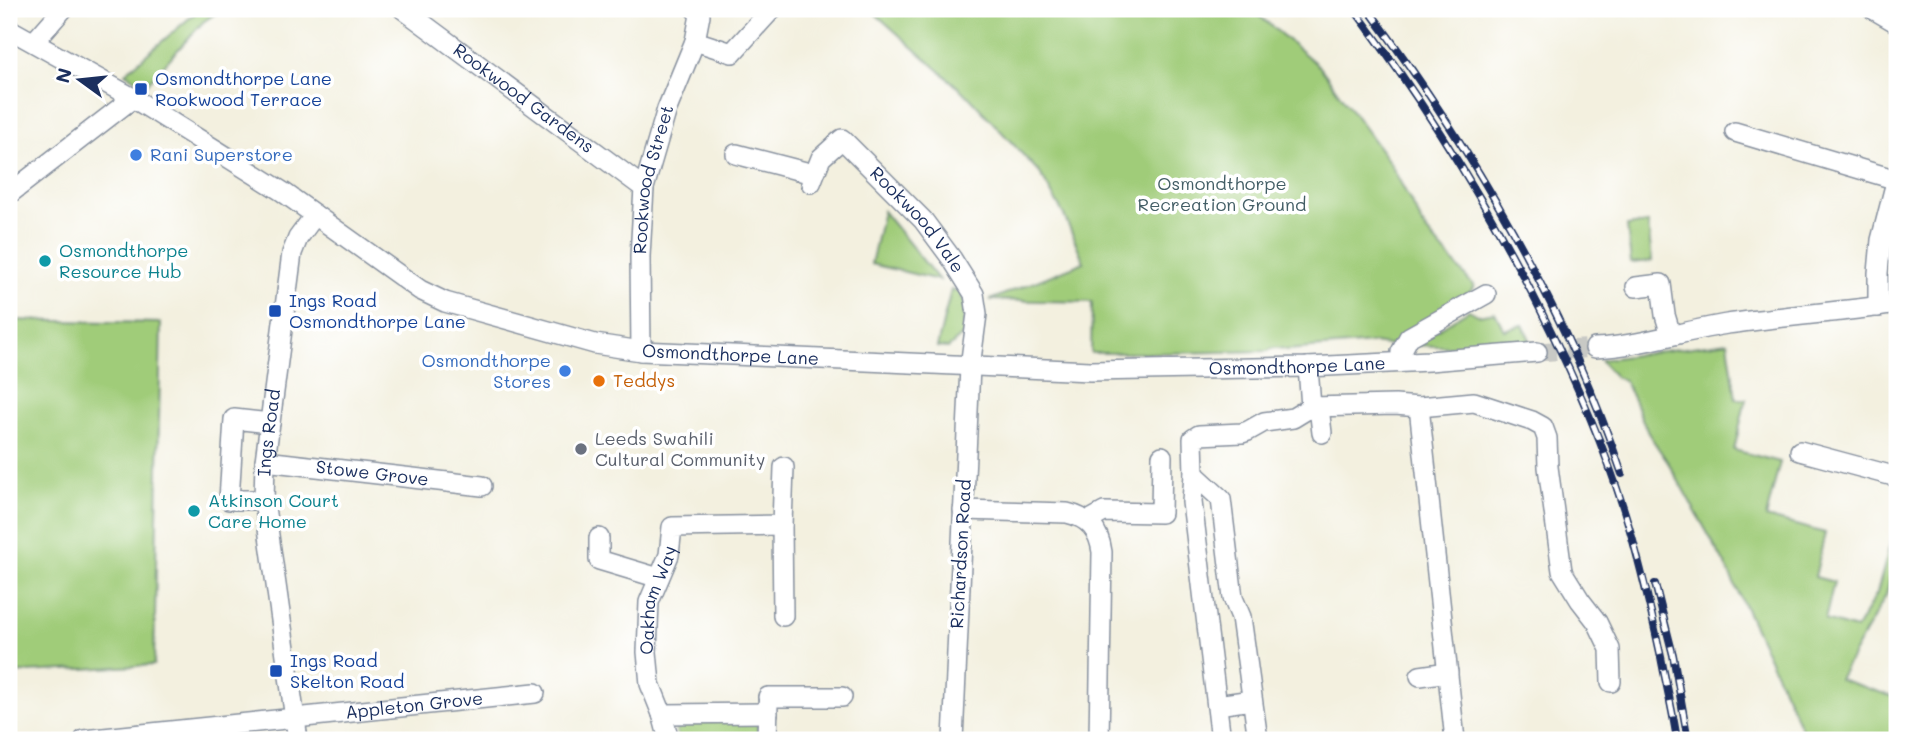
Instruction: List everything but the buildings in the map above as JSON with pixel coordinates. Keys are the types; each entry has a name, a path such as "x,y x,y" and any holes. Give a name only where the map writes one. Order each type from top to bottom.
{"street":[{"path":"34,42 63,9"},
{"name":"Rookwood Gardens","path":"403,9 645,188"},
{"path":"695,41 732,52 772,9"},
{"path":"1873,9 1897,23"},
{"name":"Rookwood Street","path":"641,351 640,256 645,188 667,108 695,41 697,12"},
{"name":"Osmondthorpe Lane","path":"9,29 133,98 283,192 420,290 445,302 595,344 641,351 1090,371 1308,367 1537,352"},
{"path":"9,194 133,98"},
{"path":"1595,348 1636,344 1727,324 1888,305 1878,273 1881,240 1897,179 1735,132"},
{"name":"Rookwood Vale","path":"736,154 812,179 821,158 842,139 923,220 974,294 977,314 970,367"},
{"name":"Ings Road","path":"298,740 264,500 265,461 292,253 298,238 315,215"},
{"path":"1636,287 1661,284 1671,335"},
{"path":"1401,362 1401,352 1409,337 1486,294"},
{"name":"Richardson Road","path":"953,740 970,367"},
{"path":"1308,367 1322,433"},
{"path":"1221,740 1192,502 1193,439 1199,435 1248,431 1264,422 1293,418 1315,407 1419,407 1474,401 1543,427 1547,438 1548,467 1562,571 1597,622 1610,649 1611,682"},
{"path":"1419,407 1455,740"},
{"path":"264,500 229,500 234,419 270,423"},
{"path":"1800,451 1839,470 1897,477"},
{"path":"1088,521 1104,512 1161,513 1162,456"},
{"name":"Stowe Grove","path":"265,461 482,486"},
{"path":"783,616 784,467"},
{"path":"1194,474 1221,499 1233,598 1241,617 1258,740"},
{"path":"963,510 1067,513 1078,515 1096,530 1102,552 1099,740"},
{"name":"Oakham Way","path":"668,740 662,714 650,684 647,652 649,601 669,555 671,527 782,524"},
{"path":"599,538 599,560 659,578"},
{"path":"1205,609 1237,605"},
{"path":"1420,676 1448,672"},
{"name":"Appleton Grove","path":"84,740 535,693"},
{"path":"662,714 768,698 842,697"},
{"path":"767,740 768,698"},
{"path":"1217,705 1252,700"}],"green space":[{"path":"200,9 222,9 203,22 146,85 125,73"},
{"name":"Osmondthorpe Recreation Ground","path":"870,9 1251,9 1320,67 1390,163 1427,232 1474,286 1470,292 1393,346 1373,343 1287,350 1275,348 1268,351 1091,353 1092,302 990,300 1084,262 1064,215 1040,173 970,98"},
{"path":"883,211 939,280 871,264"},
{"path":"1648,223 1652,261 1631,263 1627,226"},
{"path":"951,290 960,292 965,304 963,335 948,348 937,347"},
{"path":"1469,310 1478,315 1495,312 1504,330 1523,325 1532,344 1455,347 1417,345 1416,343"},
{"path":"9,320 161,323 154,665 9,673"},
{"path":"1728,342 1736,399 1746,399 1734,450 1780,462 1766,517 1825,533 1815,577 1834,582 1825,620 1856,629 1877,593 1895,526 1897,561 1886,595 1839,679 1897,698 1897,740 1807,740 1726,566 1669,464 1648,433 1624,380 1615,377 1600,360"},
{"path":"758,719 757,740 678,740 676,730 685,721"}],"tunnel":[{"path":"1537,352 1595,348"}],"railway":[{"path":"1354,9 1406,81 1477,194 1521,271 1575,383 1606,457 1634,544 1657,638 1677,740"},
{"path":"1368,9 1444,117 1513,232 1573,351 1622,474"},
{"path":"1655,584 1673,655 1688,740"}],"place":[{"name":"Osmondthorpe Lane Rookwood Terrace","path":"141,89"},
{"name":"Rani Superstore","path":"136,155"},
{"name":"Osmondthorpe Resource Hub","path":"45,261"},
{"name":"Ings Road Osmondthorpe Lane","path":"275,311"},
{"name":"Osmondthorpe Stores","path":"565,371"},
{"name":"Teddys","path":"599,381"},
{"name":"Leeds Swahili Cultural Community","path":"581,449"},
{"name":"Atkinson Court Care Home","path":"194,511"},
{"name":"Ings Road Skelton Road","path":"276,671"}]}
